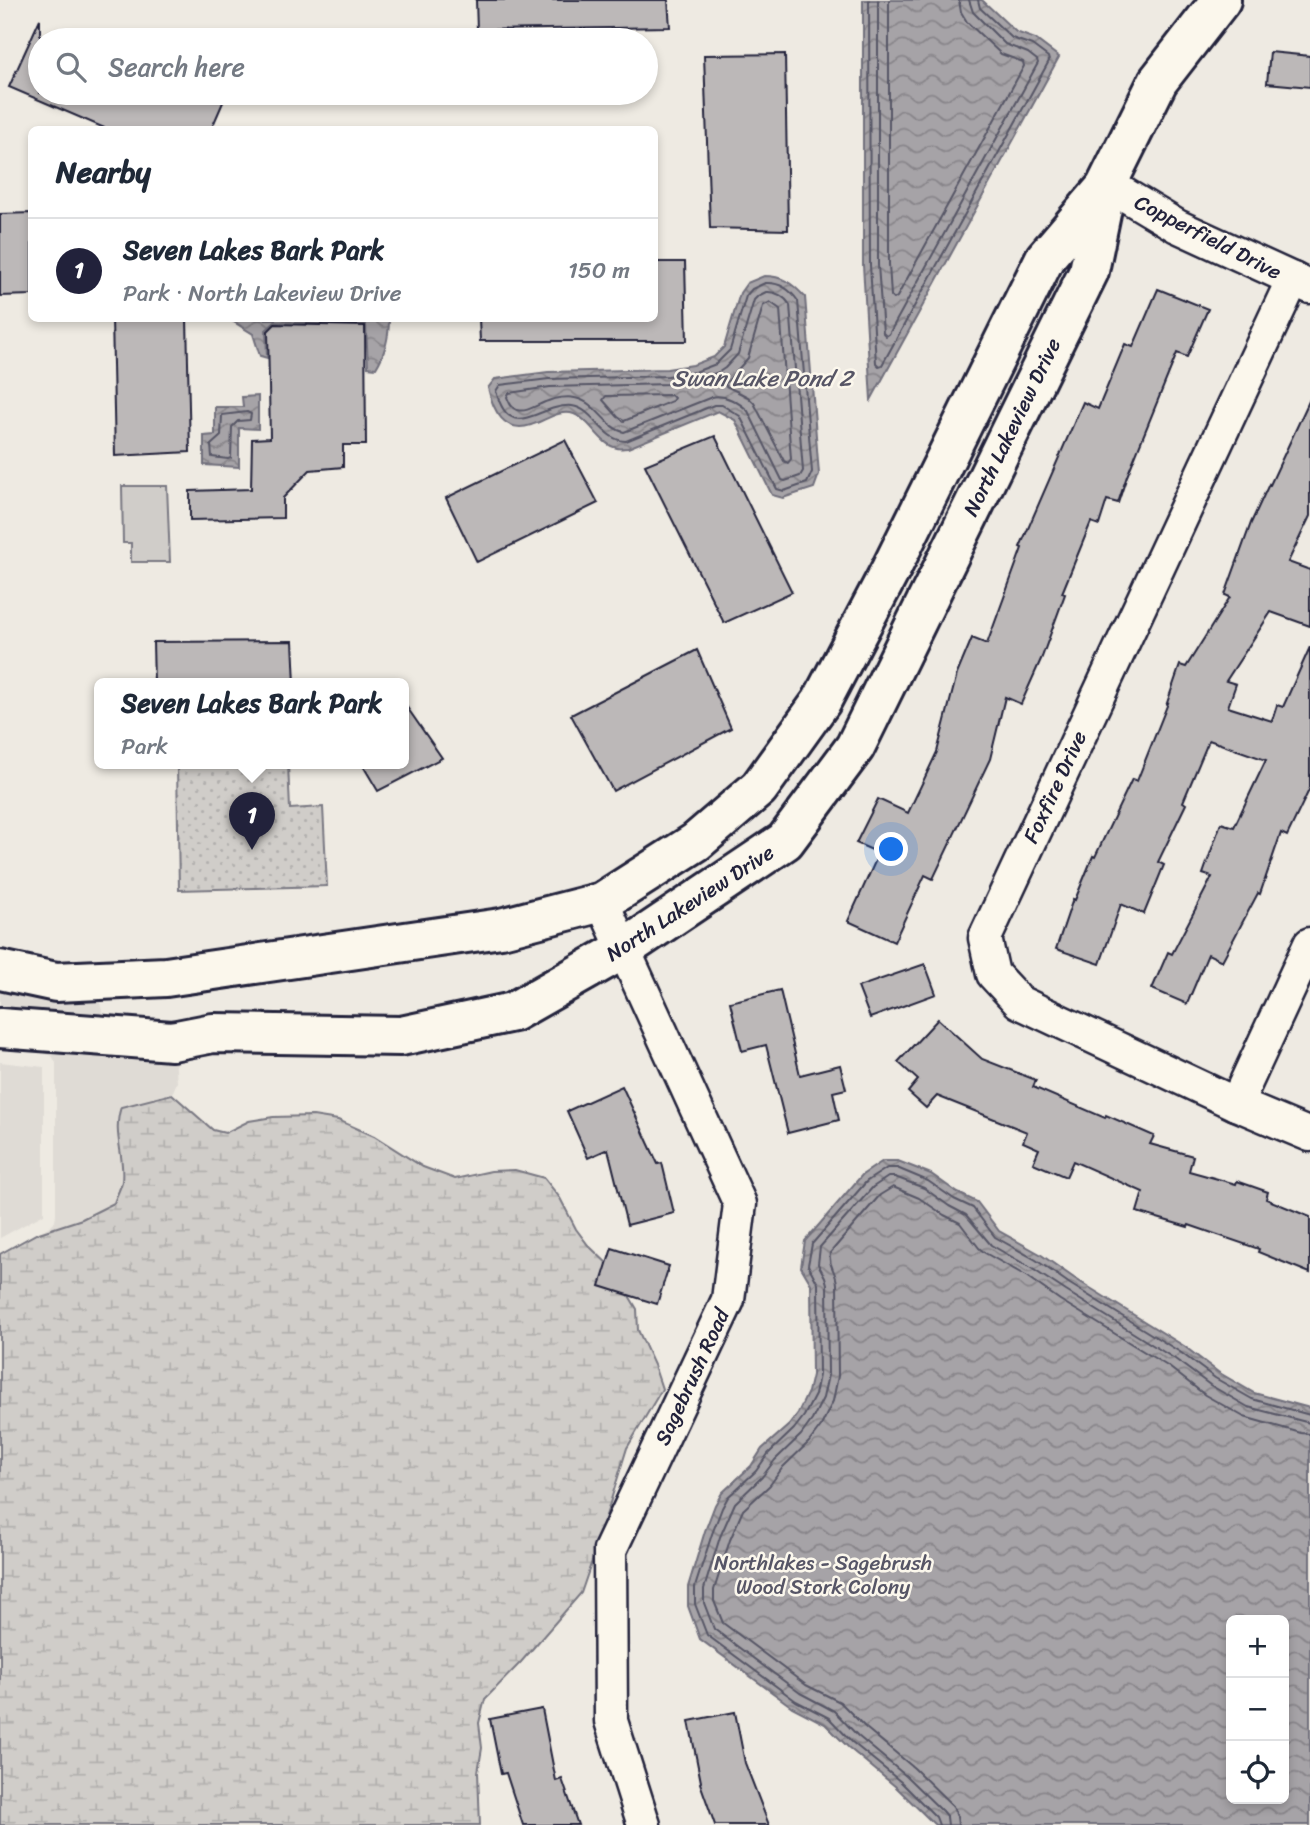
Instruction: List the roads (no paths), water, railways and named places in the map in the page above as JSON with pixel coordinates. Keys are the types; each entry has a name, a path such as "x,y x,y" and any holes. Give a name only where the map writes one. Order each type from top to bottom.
{"street":[{"name":"North Lakeview Drive","path":"0,970 56,982 166,977 501,928 602,902 696,842 759,788 821,702 891,569 1045,258 1107,184 1158,81 1221,0"},
{"name":"North Lakeview Drive","path":"0,1028 172,1041 213,1033 401,1035 513,1012 624,948 785,841 855,747 1089,271 1107,184"},
{"name":"Copperfield Drive","path":"1107,184 1177,226 1301,283"},
{"name":"Foxfire Drive","path":"1301,283 985,938 993,974 1018,1002 1236,1104 1310,1135"},
{"path":"891,569 931,590"},
{"name":"Sagebrush Road","path":"602,902 740,1204 728,1300 610,1550 611,1721 644,1825"},
{"path":"1236,1104 1310,944"},
{"path":"110,980 123,1037"}],"water":[{"path":"863,0 982,0 1016,32 1035,39 1059,57 871,400 863,265"},
{"name":"Swan Lake Pond 2","path":"764,276 787,281 805,297 819,474 814,488 783,498 772,495 735,420 718,411 628,448 619,448 605,442 585,421 574,414 563,413 522,427 507,423 493,404 488,388 495,379 548,372 667,369 693,365 714,357 724,347 740,293 747,283"},
{"path":"234,322 275,322 266,330 267,358 260,356 253,334"},
{"path":"275,322 389,322 386,344 376,368 368,367 366,325"},
{"path":"258,396 258,429 239,428 239,467 204,465 204,436 215,435 215,407 243,407 242,397"},
{"path":"883,1161 898,1161 931,1174 958,1193 977,1202 999,1231 1040,1254 1184,1346 1218,1372 1254,1393 1310,1408 1310,1825 935,1825 825,1724 792,1707 700,1639 688,1606 688,1587 715,1505 722,1493 751,1466 762,1449 789,1425 808,1392 812,1375 811,1284 801,1267 805,1241 862,1175"}],"place":[{"name":"Seven Lakes Bark Park","path":"252,850"}],"park label":[{"name":"Northlakes - Sagebrush Wood Stork Colony","path":"823,1575"}]}
